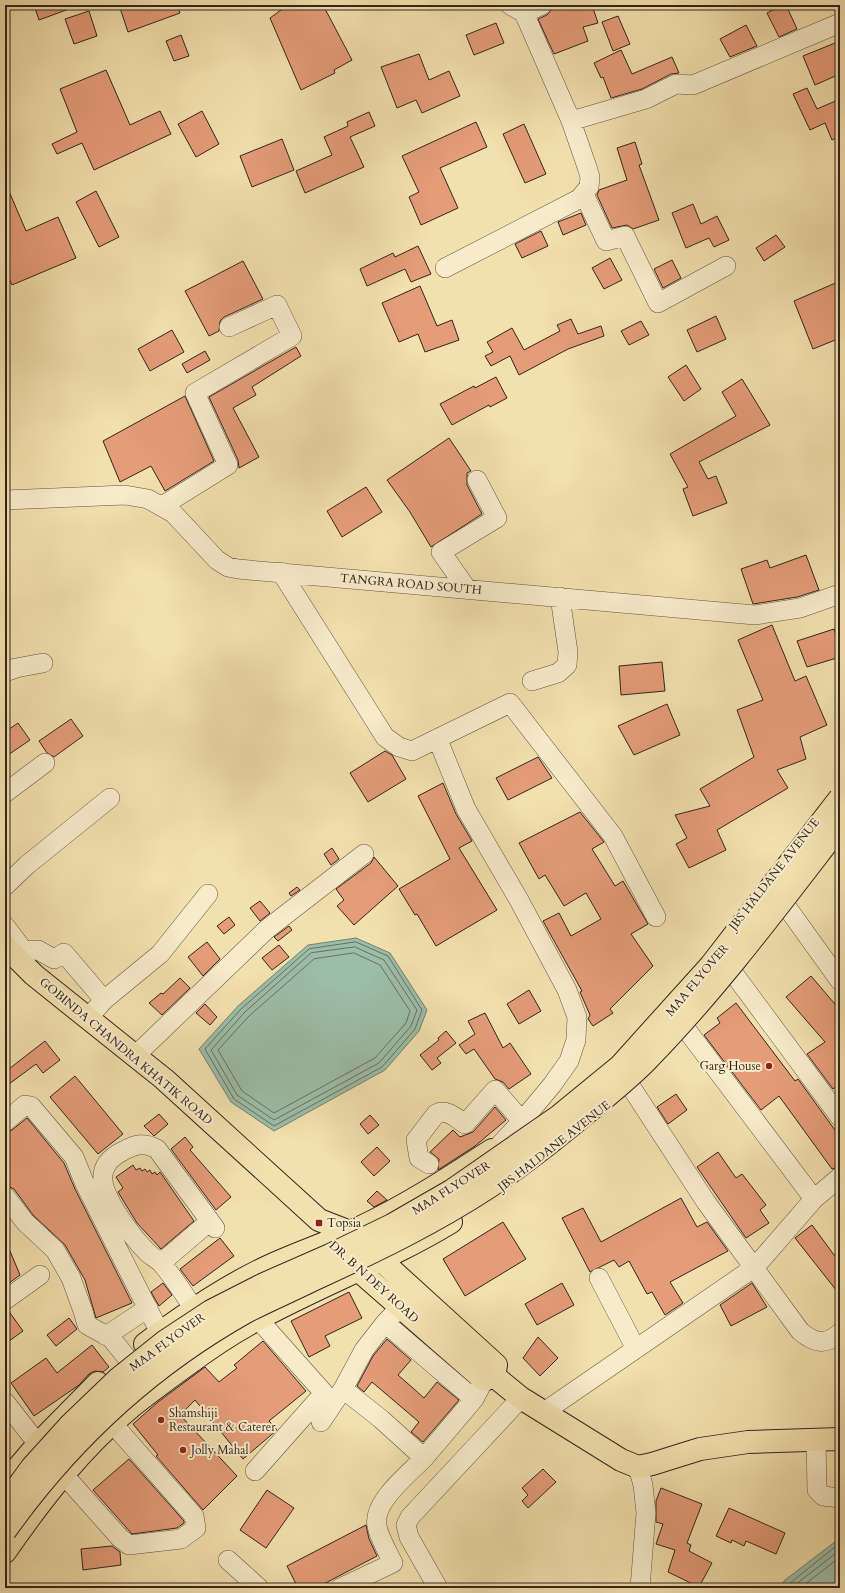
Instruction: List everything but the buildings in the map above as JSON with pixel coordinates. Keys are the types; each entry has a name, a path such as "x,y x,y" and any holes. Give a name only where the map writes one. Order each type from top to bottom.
{"main road":[{"name":"JBS HALDANE AVENUE","path":"5,1483 65,1414 127,1358 194,1309 260,1270 350,1232 399,1208 497,1148 524,1134 576,1094 637,1039 662,1012 768,884 840,791"},
{"name":"MAA FLYOVER","path":"5,1504 41,1456 69,1426 119,1378 164,1342 211,1311 264,1284 330,1256 392,1225 451,1191 558,1116 620,1066 711,965 840,798"},
{"name":"MAA FLYOVER","path":"5,1531 53,1468 79,1440 136,1388 167,1363 198,1341 248,1311 402,1238 444,1216 491,1186 599,1103 647,1060 696,1007 748,946 840,826"},
{"name":"JBS HALDANE AVENUE","path":"5,1552 64,1475 113,1424 137,1402 192,1360 224,1338 258,1319 426,1237 480,1204 596,1116 686,1029 734,974 840,837"},
{"name":"GOBINDA CHANDRA KHATIK ROAD","path":"5,946 34,975 170,1084 319,1220"},
{"name":"DR. B N DEY ROAD","path":"319,1220 350,1232 496,1365 489,1378"},
{"name":"DR. B N DEY ROAD","path":"319,1220 327,1242 400,1307 489,1378 621,1460 638,1467"},
{"path":"638,1467 700,1449 741,1442 840,1439"}],"street":[{"path":"445,268 579,199 589,187 590,177 570,121 517,9 542,5"},
{"path":"570,121 646,99 676,84 693,85 840,23"},
{"path":"584,194 606,241 625,236 658,303 726,266"},
{"path":"162,506 228,465 195,394 292,336 277,305 230,327"},
{"path":"467,589 441,552 497,518 477,480"},
{"name":"TANGRA ROAD SOUTH","path":"5,500 125,495 148,499 172,513 217,560 228,567 755,615 800,608 840,594"},
{"path":"281,572 385,736 399,747 412,752 510,703 614,836 656,917"},
{"path":"532,681 558,673 567,665 568,652 560,597"},
{"path":"5,672 16,668 43,663"},
{"path":"438,740 466,809 567,990 577,1017 576,1040 568,1061 552,1085 522,1122 497,1148"},
{"path":"5,793 45,763"},
{"path":"5,886 27,865 110,798"},
{"path":"135,1056 267,929 364,854"},
{"path":"88,1018 104,1000 160,954 208,894"},
{"path":"786,906 840,981"},
{"path":"5,926 24,951 38,950 54,959 64,952 104,1000"},
{"path":"734,974 840,1117"},
{"path":"686,1029 814,1199"},
{"path":"629,1084 706,1202 755,1267 800,1331 811,1340 824,1342 840,1333"},
{"path":"429,1164 419,1158 416,1140 439,1112 445,1111 465,1124 495,1090 522,1122"},
{"path":"5,1122 25,1105 31,1106 74,1157 85,1184 160,1333"},
{"path":"161,1263 212,1225 173,1168 157,1149 149,1145 138,1143 118,1153 111,1159 104,1170 103,1185 106,1195 130,1234 161,1263 184,1293 194,1309"},
{"path":"544,1412 755,1267 814,1199 840,1177"},
{"path":"5,1196 25,1222 55,1250 71,1278 84,1310 87,1325 111,1338 127,1358"},
{"path":"5,1300 40,1275"},
{"path":"599,1278 636,1349"},
{"path":"321,1422 343,1389 364,1350 385,1323 415,1292"},
{"path":"106,1336 148,1308"},
{"path":"255,1471 324,1393 258,1319"},
{"path":"385,1323 474,1399"},
{"path":"340,1588 393,1563 377,1526 378,1510 390,1492 424,1458 474,1399 489,1378"},
{"path":"343,1389 382,1419 424,1458"},
{"path":"438,1588 409,1537 406,1526 410,1517 521,1398"},
{"path":"5,1402 38,1444"},
{"path":"64,1475 120,1538 129,1545 182,1539 196,1528 194,1516 113,1424"},
{"path":"816,1440 817,1490 823,1496 840,1498"},
{"path":"638,1467 643,1485 646,1512 640,1588"},
{"path":"228,1560 259,1588"}],"water":[{"path":"356,938 390,953 427,1010 419,1031 385,1070 274,1131 231,1102 199,1049 238,1006 308,945"},
{"path":"840,1538 840,1588 779,1588 785,1580"}],"place":[{"name":"Garg House","path":"769,1066"},
{"name":"Topsia","path":"319,1223"},
{"name":"Shamshiji Restaurant & Caterer","path":"161,1420"},
{"name":"Jolly Mahal","path":"183,1450"}]}
